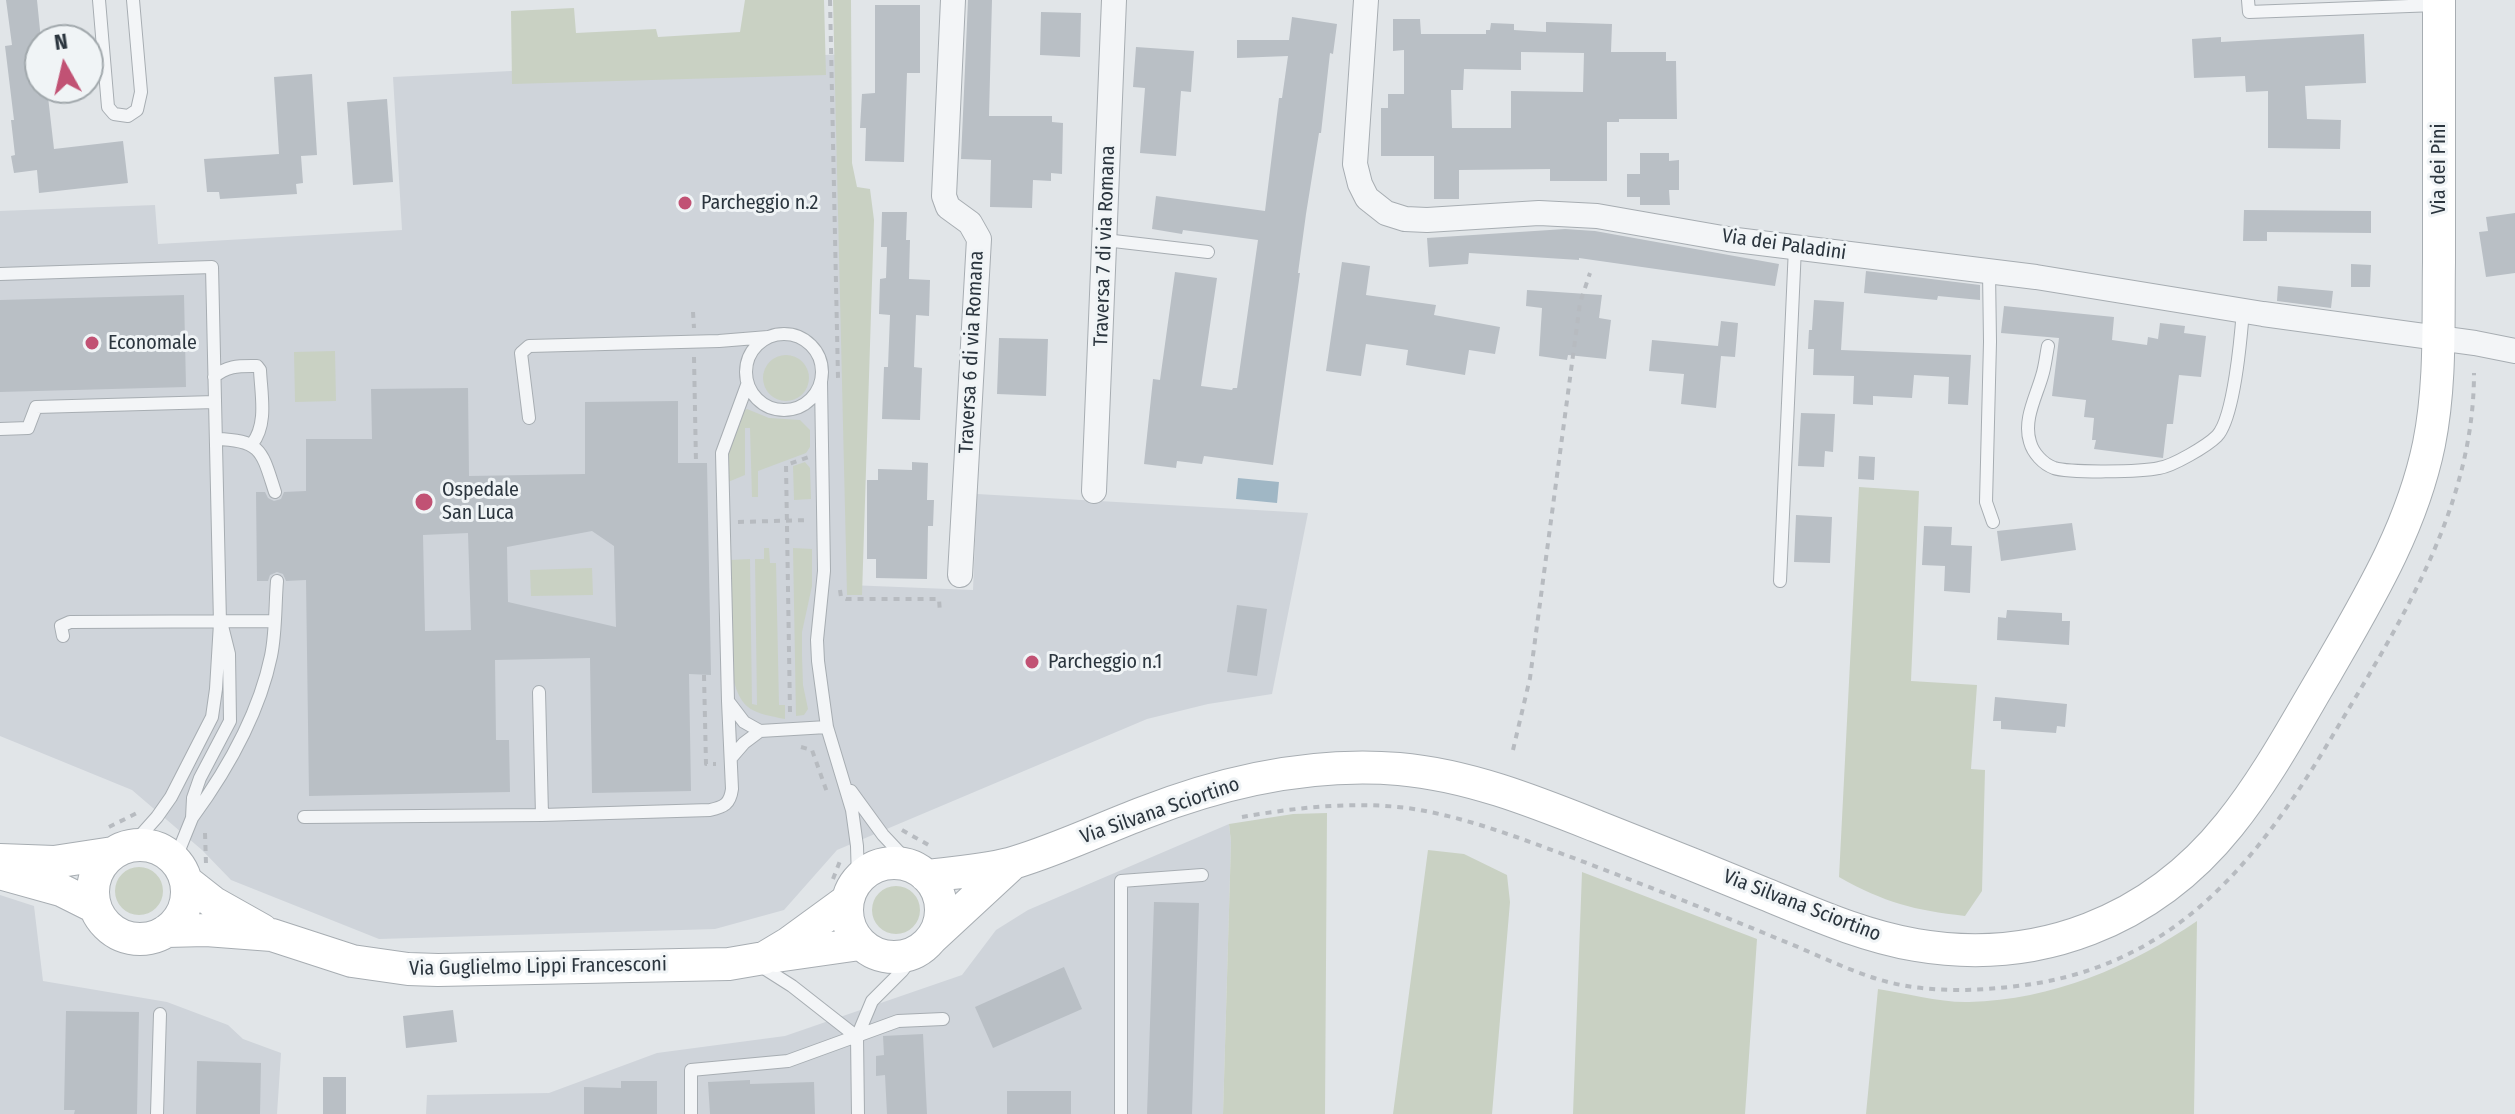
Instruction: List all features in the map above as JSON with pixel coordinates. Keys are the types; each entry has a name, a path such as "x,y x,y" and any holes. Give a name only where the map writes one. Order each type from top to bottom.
{"street":[{"name":"Traversa 6 di via Romana","path":"953,0 944,196 948,207 970,223 979,239 960,575"},
{"name":"Traversa 7 di via Romana","path":"1094,491 1114,0"},
{"name":"Via dei Paladini","path":"1366,0 1355,164 1367,198 1386,213 1416,220 1569,214 1625,220 1728,239 1989,271 2438,339"},
{"name":"Via dei Pini","path":"2438,339 2439,2"},
{"path":"2438,339 2515,351"},
{"name":"Via Silvana Sciortino","path":"927,865 1012,864 1190,796 1244,781 1326,768 1405,770 1509,793 1641,843 1830,921 1890,940 1938,948 1982,950 2022,947 2071,936 2129,911 2163,890 2204,854 2227,828 2263,777 2367,602 2403,530 2429,444 2438,339"},
{"path":"95,907 92,892 95,876 116,843"},
{"path":"0,860 54,862 116,843 152,846 189,870 214,903 272,935"},
{"path":"758,960 789,943 844,889 884,864 927,865 940,907 938,926 924,945"},
{"path":"844,889 847,918 860,944 888,956 903,955 924,945 1012,864"},
{"path":"166,931 183,911 189,870"},
{"name":"Via Guglielmo Lippi Francesconi","path":"0,873 61,890 95,907 107,926 127,937 150,938 166,931 206,930 272,935 352,961 408,969 571,968 758,960 860,944"}],"lane":[{"path":"99,0 108,107 114,114 128,116 137,110 141,92 133,0"},
{"path":"2248,0 2249,12 2439,2"},
{"path":"1105,240 1208,252"},
{"path":"1780,581 1795,247"},
{"path":"0,274 212,267 220,623 212,717 171,797 157,817 116,843"},
{"path":"1989,271 1986,502 1993,522"},
{"path":"2048,346 2043,374 2029,416 2029,441 2038,458 2053,468 2090,471 2160,468 2204,446 2220,434 2231,400 2243,310"},
{"path":"529,418 521,353 529,346 719,341 787,334 805,340 818,354 821,363 824,571 817,640 820,682 827,727 844,782 857,846 844,889"},
{"path":"304,817 542,815 724,807 730,799 731,758 722,453 747,385 748,356 760,341 768,337"},
{"path":"719,341 743,349 748,356"},
{"path":"214,377 223,368 257,366 260,370 262,422 259,435 252,444"},
{"path":"747,385 758,401 784,410 803,405 811,399 821,382"},
{"path":"0,429 28,428 36,407 215,402"},
{"path":"803,405 821,432"},
{"path":"216,439 252,444 261,457 275,492"},
{"path":"192,818 214,787 264,683 272,653 277,581"},
{"path":"63,636 61,626 70,622 274,621"},
{"path":"189,870 193,798 230,721 229,654 227,638 220,623"},
{"path":"539,692 542,815"},
{"path":"728,701 744,722 760,731 827,727"},
{"path":"731,758 760,731"},
{"path":"844,782 863,810 927,865"},
{"path":"1121,1114 1121,881 1202,875"},
{"path":"858,1114 857,1037 872,1001 924,945"},
{"path":"758,960 857,1037"},
{"path":"157,1114 160,1014"},
{"path":"691,1114 691,1070 788,1061 898,1021 943,1019"}],"path":[{"path":"830,0 838,380"},
{"path":"1513,750 1530,678 1580,303 1590,273"},
{"path":"693,312 696,463"},
{"path":"1242,817 1282,810 1338,807 1417,810 1469,821 1553,850 1872,977 1940,990 1981,990 2070,977 2139,951 2177,926 2238,872 2298,793 2398,623 2440,540 2464,465 2474,373"},
{"path":"790,719 786,465 810,457"},
{"path":"723,523 812,520"},
{"path":"840,579 840,594 846,599 939,599 940,613"},
{"path":"704,675 706,764 719,764"},
{"path":"791,747 812,750 829,798"},
{"path":"116,843 133,816 143,808"},
{"path":"900,829 927,865"},
{"path":"189,870 204,845 205,831"},
{"path":"843,851 844,889"}],"shaded area":[{"path":"745,0 824,0 826,75 512,84 511,11 574,8 576,33 656,29 658,37 740,32"},
{"path":"833,0 851,0 852,163 857,187 870,189 874,220 862,595 847,595"},
{"name":"Ospedale San Luca","path":"845,54 849,585 973,590 977,494 1308,513 1272,694 1208,704 1147,719 837,850 784,910 715,929 379,939 231,880 202,850 132,790 0,736 0,211 155,205 158,244 402,230 393,77"},
{"path":"335,351 336,401 295,402 294,352"},
{"path":"786,355 802,362 809,378 802,394 786,401 770,394 763,378 770,362"},
{"path":"747,409 769,418 800,420 810,430 810,447 806,453 758,471 758,497 752,497 750,428 745,428 745,475 728,482 728,454"},
{"path":"805,462 810,468 811,499 794,500 793,466"},
{"path":"1859,487 1919,491 1911,681 1977,685 1971,769 1985,770 1982,891 1965,916 1900,904 1839,877"},
{"path":"764,548 769,548 770,563 776,563 779,705 785,705 785,719 750,709 740,697 733,678 730,560 750,559 752,704 757,705 755,559 764,559"},
{"path":"793,548 812,549 812,586 802,632 803,685 808,709 804,715 796,716"},
{"path":"592,568 593,595 531,596 530,570"},
{"path":"1327,813 1325,1114 1223,1114 1229,824 1293,814"},
{"path":"1229,824 1223,1114 426,1114 427,1095 549,1093 657,1053 785,1036 962,975 996,930 1028,910"},
{"path":"1428,850 1464,854 1507,875 1510,902 1492,1114 1393,1114"},
{"path":"139,867 156,874 163,891 156,908 139,915 122,908 115,891 122,874"},
{"path":"1582,872 1757,939 1745,1114 1573,1114"},
{"path":"896,886 913,893 920,910 913,927 896,934 879,927 872,910 879,893"},
{"path":"0,895 34,906 43,981 167,1002 228,1025 243,1039 281,1053 277,1114 0,1114"},
{"path":"2197,921 2194,1114 1866,1114 1878,989 1958,1002 2030,995 2060,988 2117,966"}],"water":[{"path":"1238,478 1279,482 1277,503 1236,499"}],"building":[{"path":"6,0 37,0 39,24 24,24 24,104 49,104 54,149 123,141 128,183 39,193 37,170 14,173 11,120 14,120 5,46 12,45"},
{"path":"968,0 992,0 989,116 1052,116 1052,122 1063,123 1062,174 1051,173 1051,181 1033,180 1032,208 990,207 991,160 961,159"},
{"path":"875,5 920,5 920,73 907,73 904,162 865,161 866,128 860,128 862,94 875,93"},
{"path":"1041,12 1081,13 1080,57 1040,55"},
{"path":"1292,17 1337,24 1306,214 1273,465 1204,456 1202,464 1177,461 1176,468 1144,464 1153,379 1160,380 1175,272 1217,278 1201,386 1232,390 1237,388 1258,240 1152,229 1156,196 1265,211 1279,98 1282,98 1288,56 1237,58 1237,40 1289,40"},
{"path":"1393,19 1420,19 1421,34 1486,34 1491,23 1514,24 1514,30 1546,32 1546,22 1612,24 1611,52 1666,52 1666,61 1676,61 1677,119 1619,119 1619,122 1607,122 1607,181 1550,181 1550,169 1459,170 1459,199 1434,199 1434,156 1381,156 1381,108 1388,108 1388,94 1404,94 1404,50 1393,51","holes":["1521,52 1584,53 1583,92 1511,91 1511,128 1452,128 1451,90 1463,90 1464,69 1521,70"]},
{"path":"2364,34 2366,83 2305,86 2307,119 2341,120 2340,149 2268,148 2268,91 2246,92 2245,76 2194,78 2192,39 2221,37 2221,42"},
{"path":"1136,47 1194,51 1191,92 1181,91 1176,156 1140,153 1145,88 1133,87"},
{"path":"312,74 317,155 301,156 303,183 296,184 297,194 220,199 219,192 207,192 204,159 279,154 274,77"},
{"path":"387,99 393,182 353,185 347,102"},
{"path":"1640,153 1669,153 1669,161 1679,160 1679,190 1669,190 1670,205 1640,205 1640,197 1627,197 1627,174 1640,174"},
{"path":"2244,210 2371,211 2371,233 2267,232 2267,241 2243,241"},
{"path":"882,212 907,212 909,279 930,280 929,316 916,315 914,367 922,368 920,420 882,419 890,315 879,314 880,279 886,278 887,247 881,247"},
{"path":"2515,213 2515,273 2486,277 2479,232 2488,231 2486,217"},
{"path":"1565,229 1595,231 1779,264 1775,286 1579,258 1469,253 1468,264 1429,267 1427,238"},
{"path":"1342,262 1370,266 1366,295 1436,305 1434,315 1500,327 1495,354 1469,350 1465,375 1406,365 1408,350 1366,344 1361,376 1326,371"},
{"path":"2351,264 2371,265 2370,287 2351,287"},
{"path":"1866,271 1980,285 1980,300 1938,296 1937,300 1864,293"},
{"path":"2278,286 2333,291 2331,308 2277,301"},
{"path":"1527,290 1602,295 1599,318 1611,320 1606,359 1568,355 1567,360 1539,356 1542,308 1526,306"},
{"name":"Economale","path":"184,295 186,387 0,392 0,300"},
{"path":"1814,300 1844,302 1841,350 1971,355 1968,405 1948,404 1949,377 1914,375 1912,398 1873,396 1873,405 1853,404 1854,376 1813,375 1814,349 1808,349"},
{"path":"2004,306 2114,317 2112,340 2147,345 2148,337 2158,339 2160,323 2185,326 2184,333 2206,336 2201,377 2179,375 2173,424 2167,424 2163,458 2094,449 2094,418 2084,417 2086,400 2052,396 2059,338 2001,333"},
{"path":"1721,321 1738,323 1735,357 1721,356 1716,408 1681,404 1684,374 1649,371 1652,340 1718,346"},
{"path":"999,338 1048,339 1046,396 997,394"},
{"path":"468,388 469,476 585,474 585,402 678,401 678,463 707,463 711,675 689,674 691,791 592,793 590,658 495,660 496,740 509,740 510,792 309,796 306,580 286,581 283,574 277,572 270,575 268,581 257,581 256,492 265,492 274,501 281,499 284,492 306,491 306,439 372,439 371,389","holes":["592,531 614,546 616,627 508,602 507,547","468,533 471,630 425,631 423,535"]},
{"path":"1801,413 1835,414 1833,452 1825,451 1824,467 1798,466"},
{"path":"1859,456 1875,457 1874,480 1858,479"},
{"path":"912,462 928,463 927,500 934,500 933,526 928,526 927,579 876,578 876,559 867,559 867,480 878,480 878,469 912,470"},
{"path":"1796,515 1832,517 1830,563 1794,562"},
{"path":"2072,523 2076,550 2001,561 1997,531"},
{"path":"1924,526 1952,527 1951,545 1972,546 1970,593 1944,591 1945,566 1922,565"},
{"path":"1237,605 1267,609 1257,676 1227,672"},
{"path":"2007,610 2062,613 2062,621 2070,621 2069,645 1997,640 1998,617 2006,618"},
{"path":"1995,697 2067,704 2065,727 2057,726 2056,733 2001,729 2001,721 1993,721"},
{"path":"1154,902 1199,903 1192,1114 1147,1114"},
{"path":"1064,967 1082,1009 993,1048 975,1007"},
{"path":"453,1010 457,1042 406,1048 403,1016"},
{"path":"66,1011 139,1012 137,1114 74,1114 75,1110 64,1110"},
{"path":"923,1034 927,1114 887,1114 885,1075 876,1076 876,1056 884,1055 883,1036"},
{"path":"197,1061 261,1063 260,1114 196,1114"},
{"path":"323,1077 346,1077 346,1114 323,1114"},
{"path":"750,1080 750,1084 814,1082 815,1114 710,1114 708,1082"},
{"path":"621,1081 657,1081 657,1114 584,1114 584,1087 621,1088"},
{"path":"1007,1091 1071,1091 1071,1114 1007,1114"}],"place":[{"name":"Parcheggio n.2","path":"685,203"},
{"name":"Economale","path":"92,343"},
{"name":"Ospedale San Luca","path":"424,502"},
{"name":"Parcheggio n.1","path":"1032,662"}]}
